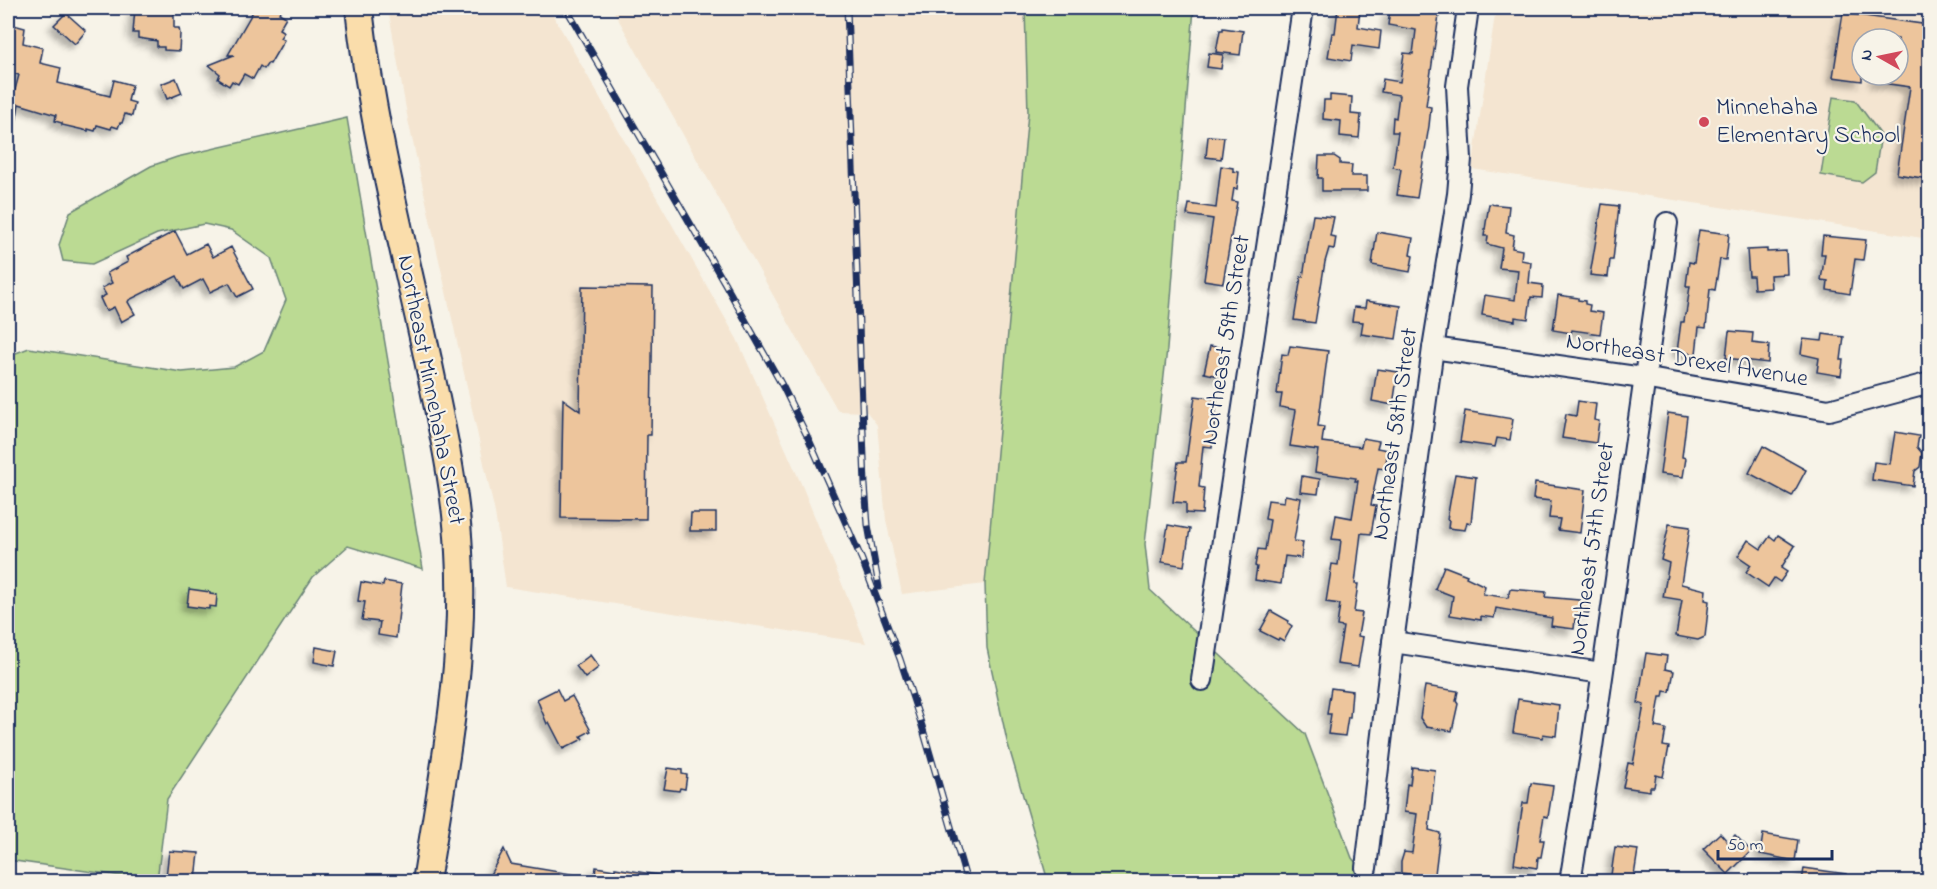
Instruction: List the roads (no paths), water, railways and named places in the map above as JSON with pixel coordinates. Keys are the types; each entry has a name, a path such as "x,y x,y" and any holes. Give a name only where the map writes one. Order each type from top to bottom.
{"main road":[{"name":"Northeast Minnehaha Street","path":"359,8 363,43 384,156 448,458 459,551 459,654 453,709 426,882"}],"street":[{"name":"Northeast 59th Street","path":"1202,680 1303,8"},
{"name":"Northeast 58th Street","path":"1366,868 1393,642 1433,348 1458,194 1461,159 1457,86 1468,8"},
{"name":"Northeast 57th Street","path":"1570,882 1667,223"},
{"name":"Northeast Drexel Avenue","path":"1433,348 1643,378 1829,410 1929,382"},
{"path":"1393,642 1602,673"}],"railway":[{"path":"566,8 724,282 783,387 810,442 862,560 900,659 967,882"},
{"path":"847,8 865,484 868,525 879,587"}],"place":[{"name":"Minnehaha Elementary School","path":"1704,122"}]}
